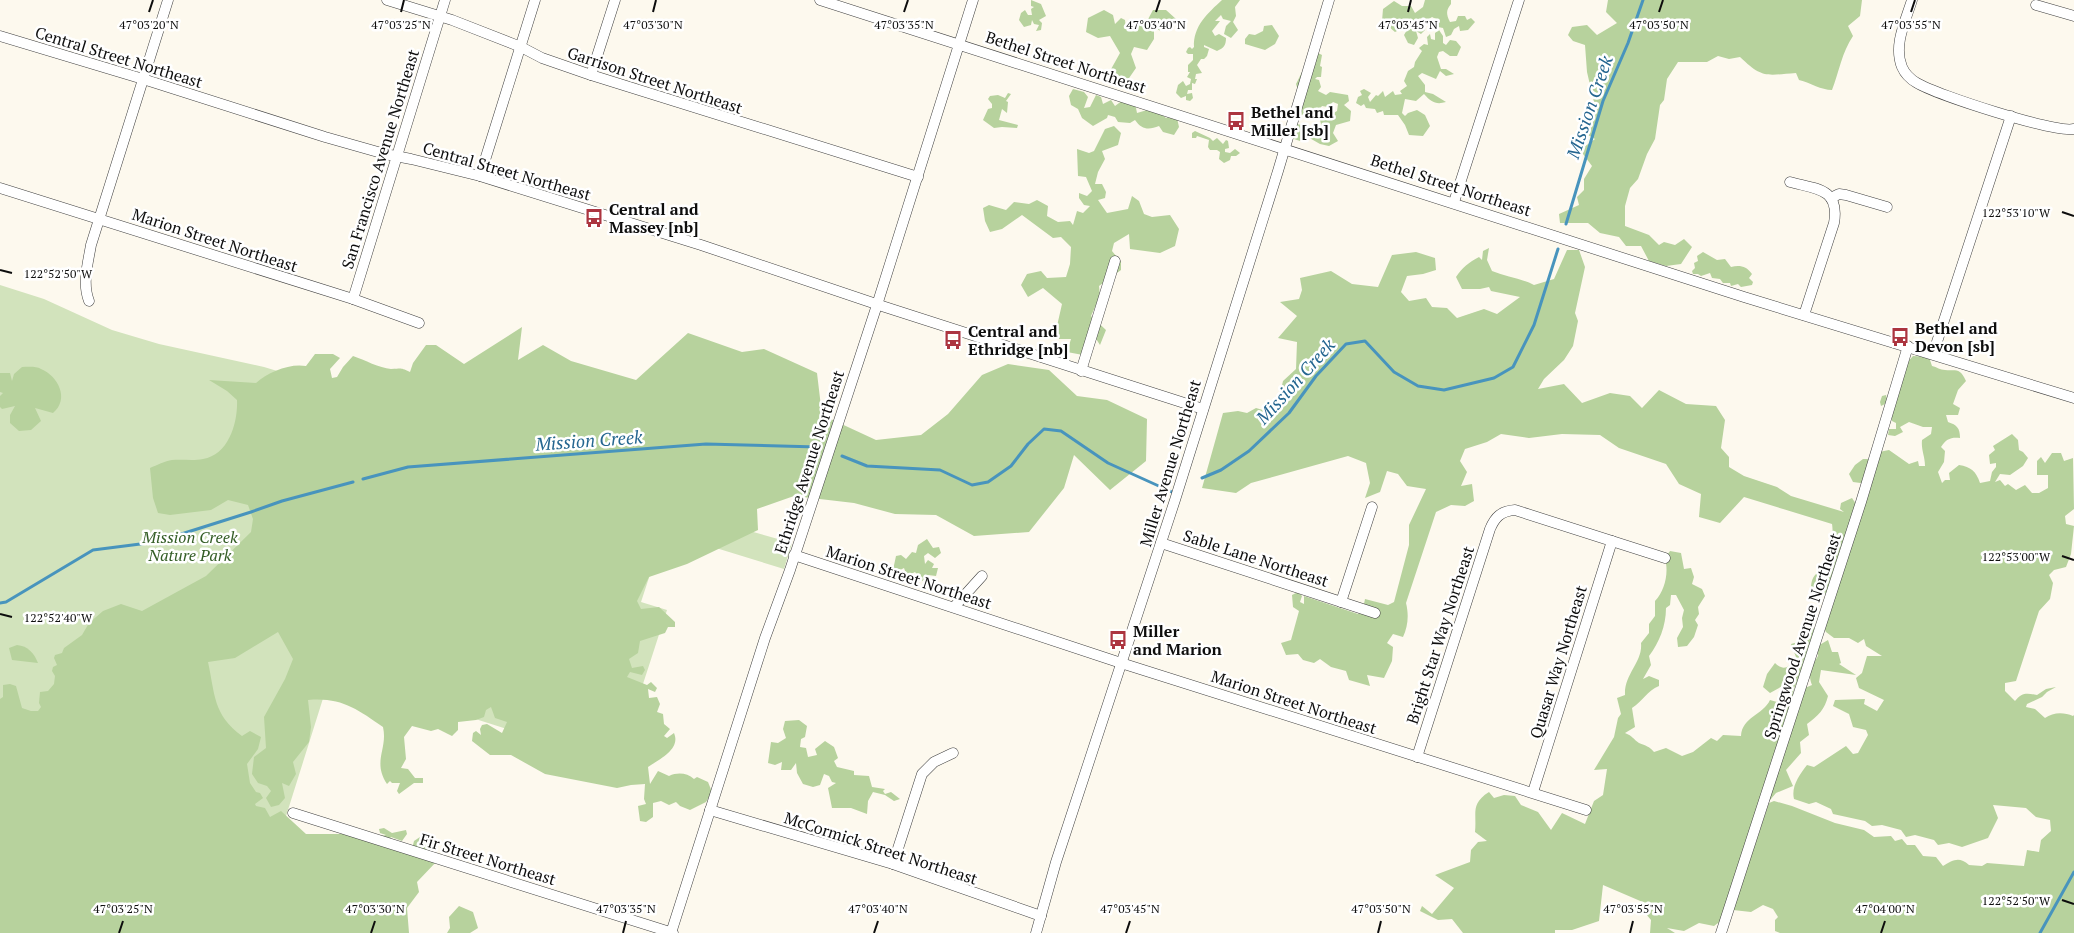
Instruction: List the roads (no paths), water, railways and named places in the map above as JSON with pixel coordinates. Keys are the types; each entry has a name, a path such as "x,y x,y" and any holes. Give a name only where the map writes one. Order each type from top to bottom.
{"street":[{"path":"89,301 86,294 86,273 91,245 168,0"},
{"name":"Garrison Street Northeast","path":"388,0 440,16 521,47 542,58 591,75 918,177"},
{"name":"San Francisco Avenue Northeast","path":"353,299 445,0"},
{"path":"480,176 535,0"},
{"path":"591,75 615,0"},
{"name":"Bethel Street Northeast","path":"820,0 1804,315 2074,398"},
{"name":"Ethridge Avenue Northeast","path":"672,933 768,629 877,305 973,0"},
{"name":"Miller Avenue Northeast","path":"1036,933 1059,854 1161,544 1328,0"},
{"path":"1454,202 1519,0"},
{"path":"1912,0 1899,45 1899,57 1902,67 1910,79 1927,88 2011,116 2052,128 2074,130"},
{"path":"2036,5 2074,16"},
{"name":"Central Street Northeast","path":"0,36 143,79 325,138 480,176 701,245 877,305 1203,409"},
{"path":"1933,354 2011,116"},
{"path":"1790,182 1822,192 1832,198 1836,206 1834,222 1804,315"},
{"name":"Marion Street Northeast","path":"0,188 353,299 419,324"},
{"path":"1832,198 1839,194 1846,195 1886,207"},
{"path":"1081,371 1115,261"},
{"name":"Springwood Avenue Northeast","path":"1722,933 1861,502 1908,346"},
{"name":"Sable Lane Northeast","path":"1341,602 1372,507"},
{"name":"Bright Star Way Northeast","path":"1418,756 1493,522 1504,511 1515,510 1612,542"},
{"path":"1612,542 1665,558"},
{"name":"Quasar Way Northeast","path":"1533,792 1612,542"},
{"name":"Sable Lane Northeast","path":"1161,544 1375,613"},
{"name":"Marion Street Northeast","path":"794,555 1121,662 1586,810"},
{"path":"954,607 982,576"},
{"path":"893,864 922,774 934,762 953,753"},
{"name":"McCormick Street Northeast","path":"710,810 893,864 1041,916"},
{"name":"Fir Street Northeast","path":"293,813 672,933"}],"waterway":[{"name":"Mission Creek","path":"1566,224 1603,101 1628,43 1643,0"},
{"name":"Mission Creek","path":"1202,478 1221,470 1249,451 1289,413 1316,376 1346,344 1365,341 1394,372 1418,386 1444,390 1494,378 1513,367 1534,325 1558,249"},
{"name":"Mission Creek","path":"842,456 867,466 940,470 972,485 988,482 1011,466 1028,444 1044,429 1061,431 1108,463 1172,492"},
{"name":"Mission Creek","path":"363,479 408,467 706,444 818,447"},
{"name":"Mission Creek","path":"0,603 6,602 93,550 156,542 282,501 353,482"},
{"path":"2040,933 2074,872"}],"place":[{"name":"Bethel and Miller [sb]","path":"1236,121"},
{"name":"Central and Massey [nb]","path":"594,218"},
{"name":"Bethel and Devon [sb]","path":"1900,337"},
{"name":"Central and Ethridge [nb]","path":"953,340"},
{"name":"Miller and Marion","path":"1118,640"}],"park label":[{"name":"Mission Creek Nature Park","path":"190,546"}]}
